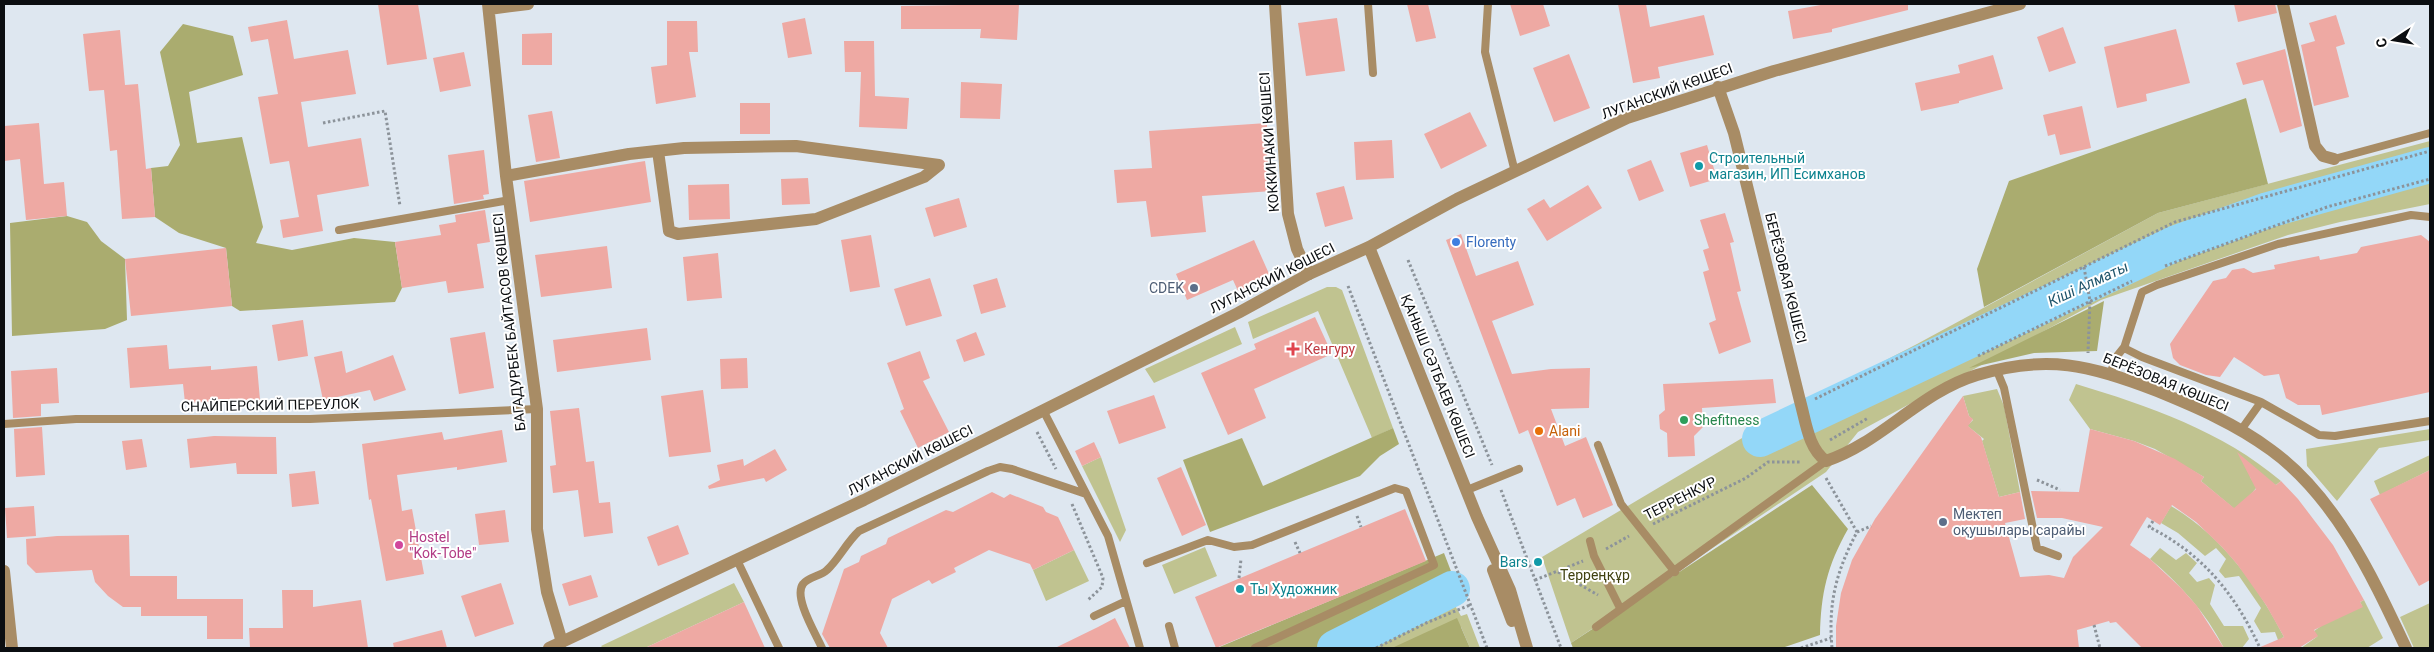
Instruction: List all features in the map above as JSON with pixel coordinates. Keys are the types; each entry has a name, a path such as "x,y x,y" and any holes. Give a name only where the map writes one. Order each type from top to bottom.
{"street":[{"name":"БАГАДУРБЕК БАЙТАСОВ КӨШЕСІ","path":"528,4 488,6 506,176 537,409 537,529 547,592 562,642"},
{"name":"КОККИНАКИ КӨШЕСІ","path":"1275,4 1288,214 1297,248 1310,274"},
{"name":"ЛУГАНСКИЙ КӨШЕСІ","path":"548,648 864,500 1238,313 1310,274 1369,247 1457,199 1627,118 1718,87 2020,4"},
{"path":"2283,4 2315,146 2323,156 2334,159"},
{"name":"БЕРЁЗОВАЯ КӨШЕСІ","path":"1718,87 1734,133 1800,401 1813,445 1823,464 1846,454 1916,405 1952,385 1997,371 2036,364 2061,363 2091,368 2194,407 2241,430 2272,450 2303,479 2333,515 2361,559 2406,648"},
{"path":"506,176 629,154 684,148 796,146 939,166 924,177 816,219 678,234 670,231 658,151"},
{"name":"ҚАНЫШ СӘТБАЕВ КӨШЕСІ","path":"1369,247 1467,490 1501,593 1526,648"},
{"path":"4,571 12,648"}],"lane":[{"path":"1368,4 1373,73"},
{"path":"1488,4 1485,52 1515,172"},
{"path":"2334,159 2430,133"},
{"path":"339,230 510,200"},
{"path":"2110,374 2125,346 2142,292 2157,285 2278,244 2411,215 2430,217"},
{"path":"2125,346 2124,348 2142,357 2262,402 2319,435 2335,436 2430,421"},
{"path":"1997,371 2004,388 2037,548 2058,556"},
{"path":"2241,430 2262,402"},
{"name":"СНАЙПЕРСКИЙ ПЕРЕУЛОК","path":"4,424 76,419 310,419 537,409"},
{"path":"1042,410 1108,536 1140,648"},
{"path":"1598,445 1621,504 1675,572"},
{"path":"1596,627 1823,464"},
{"path":"822,648 803,606 799,592 804,582 826,571 847,542 859,532 1000,467 1012,469 1086,494"},
{"path":"1467,490 1519,469"},
{"path":"1147,564 1208,540 1243,547 1395,488 1406,491 1434,565 1255,648"},
{"path":"1590,541 1594,556 1620,608"},
{"path":"737,560 779,648"},
{"path":"1094,616 1126,601"},
{"path":"1169,626 1175,648"}],"path":[{"path":"323,123 385,111 402,219"},
{"path":"1800,401 1819,398 2176,222 2430,151"},
{"path":"2162,267 2327,207 2430,179"},
{"path":"1408,260 1497,478 1561,648"},
{"path":"2084,268 2090,300 2088,361"},
{"path":"1974,359 2090,300 2138,278"},
{"path":"1348,286 1487,648"},
{"path":"1813,445 1873,416"},
{"path":"1035,429 1065,487 1103,578 1102,587 1088,600"},
{"name":"ТЕРРЕНКУР","path":"1535,580 1572,567 1594,556 1641,530 1746,478 1768,462 1823,464"},
{"path":"1823,464 1857,532"},
{"path":"2022,474 2060,490"},
{"path":"2153,521 2149,527 2175,540 2192,552 2224,588 2244,617 2260,648"},
{"path":"1832,648 1830,624 1835,581 1842,560 1857,532 1871,526"},
{"path":"1239,578 1243,547"},
{"path":"1376,648 1426,623 1470,605"},
{"path":"2094,625 2100,648"},
{"path":"1801,648 1831,638"}],"green space":[{"path":"183,24 233,36 243,75 189,92 197,143 242,137 263,227 256,243 292,250 354,238 395,242 402,288 395,302 240,311 232,306 226,248 179,233 155,217 151,168 168,166 180,145 160,52"},
{"path":"2246,98 2268,184 2158,213 1984,307 1977,269 2009,181"},
{"name":"Терреңқұр","path":"2430,141 2430,204 2340,222 2288,235 2101,300 1858,432 1826,472 1571,643 1542,557 1784,413 1917,344 2158,213"},
{"path":"67,216 87,222 101,241 125,259 127,320 105,329 12,336 10,223"},
{"path":"1327,287 1336,287 1342,290 1393,428 1372,438 1318,311 1253,339 1248,322"},
{"path":"2104,301 2097,351 2034,353 1969,368"},
{"path":"1235,327 1242,344 1154,383 1145,369"},
{"path":"2076,384 2131,401 2184,422 2234,448 2258,463 2281,481 2276,485 2250,477 2257,487 2237,511 2201,481 2204,477 2155,449 2090,429 2069,400"},
{"path":"1997,389 2004,406 2020,492 1999,497 1982,441 1984,439 1960,420 1969,424 1973,420 1969,416 1963,396"},
{"path":"1393,428 1399,444 1380,456 1360,476 1210,532 1183,460 1242,438 1263,486"},
{"path":"2430,429 2430,440 2379,448 2337,501 2307,466 2306,449"},
{"path":"2430,455 2430,470 2380,495 2374,481"},
{"path":"1101,457 1126,530 1120,542 1082,466"},
{"path":"1812,485 1848,529 1835,555 1826,580 1820,635 1782,648 1573,648 1571,643"},
{"path":"2171,506 2206,532 2237,563 2274,618 2284,637 2282,638 2286,648 2281,648 2275,632 2261,633 2254,621 2261,608 2239,576 2225,578 2219,571 2226,559 2216,548 2205,556 2178,533 2161,523"},
{"path":"1205,547 1217,576 1174,594 1162,565"},
{"path":"2160,548 2176,560 2186,553 2197,563 2189,573 2197,582 2209,578 2215,585 2210,604 2224,626 2243,626 2249,639 2242,648 2224,648 2192,600 2150,559"},
{"path":"1074,550 1089,581 1046,601 1033,570"},
{"path":"1444,553 1454,579 1320,648 1217,648"},
{"path":"1439,578 1461,616 1467,614 1480,648 1470,648 1461,627 1394,648 1298,648"},
{"path":"734,583 744,602 645,648 603,648 601,646"},
{"path":"2364,600 2383,638 2367,648 2301,648 2318,636 2299,646 2297,643 2324,624 2362,606 2360,602"},
{"path":"2430,603 2430,648 2414,648 2400,617"},
{"path":"1457,618 1470,648 1392,648"}],"building":[{"path":"378,4 418,4 427,59 387,65"},
{"path":"1019,4 1017,40 980,38 981,29 901,29 901,6"},
{"path":"1407,4 1428,4 1436,38 1416,42"},
{"path":"1510,4 1543,4 1550,26 1520,36"},
{"path":"1618,4 1646,4 1650,27 1704,15 1714,55 1658,67 1660,78 1633,83"},
{"path":"1826,4 1908,4 1908,10 1832,29 1832,32 1793,39 1788,11"},
{"path":"2234,4 2275,4 2277,13 2238,22"},
{"path":"2336,15 2345,44 2336,47 2349,97 2314,106 2301,45 2315,41 2309,23"},
{"path":"805,18 812,54 788,58 782,23"},
{"path":"1337,18 1345,71 1306,76 1298,23"},
{"path":"287,20 294,59 348,50 356,94 301,102 308,147 361,138 369,186 317,195 323,231 283,238 280,220 299,217 289,161 270,164 258,97 278,94 268,39 251,42 248,27"},
{"path":"667,21 697,21 698,52 689,52 696,97 656,104 651,67 667,65"},
{"path":"2063,27 2076,63 2049,72 2037,37"},
{"path":"2176,29 2190,83 2146,94 2147,101 2117,108 2104,47"},
{"path":"120,30 125,85 138,84 146,169 151,168 155,217 122,219 117,150 110,151 104,90 89,91 83,34"},
{"path":"552,33 552,65 522,65 522,34"},
{"path":"844,41 874,41 875,96 909,98 907,129 859,127 861,72 845,72"},
{"path":"2285,49 2302,126 2280,133 2263,80 2243,85 2236,63"},
{"path":"464,52 471,86 440,92 433,58"},
{"path":"1569,54 1590,108 1554,122 1533,68"},
{"path":"1993,55 2003,89 1959,101 1959,103 1921,111 1915,83 1960,73 1958,65"},
{"path":"961,82 1002,84 1000,119 960,118"},
{"path":"740,103 770,103 770,134 740,134"},
{"path":"2082,106 2091,148 2060,155 2055,134 2048,136 2043,115"},
{"path":"552,111 560,158 536,162 528,115"},
{"path":"1470,112 1487,146 1441,169 1424,134"},
{"path":"39,123 44,184 64,182 67,216 26,220 20,159 4,161 4,126"},
{"path":"1267,123 1267,160 1272,160 1272,191 1202,196 1206,232 1151,237 1146,201 1117,203 1114,170 1152,168 1149,131"},
{"path":"1392,140 1394,178 1356,180 1354,142"},
{"name":"Строительный магазин, ИП Есимханов","path":"1707,145 1717,179 1690,187 1680,153"},
{"path":"484,150 489,194 483,195 484,199 454,204 448,155"},
{"path":"1651,160 1664,191 1639,201 1627,170"},
{"path":"645,161 651,202 530,222 524,181"},
{"path":"808,178 810,204 782,205 781,179"},
{"path":"729,184 730,219 689,220 688,185"},
{"path":"1588,185 1602,208 1547,241 1527,209 1544,199 1550,208"},
{"path":"1344,186 1353,219 1325,227 1316,193"},
{"path":"959,198 967,227 934,237 925,208"},
{"path":"485,210 490,242 477,244 484,288 448,293 446,281 402,288 395,242 441,235 439,225 456,222 455,215"},
{"path":"1725,213 1734,242 1730,243 1741,291 1737,292 1751,342 1719,354 1709,323 1716,320 1703,272 1709,270 1703,250 1709,248 1700,220"},
{"path":"1461,234 1476,276 1518,261 1534,305 1492,321 1512,374 1551,369 1590,368 1589,408 1551,409 1565,446 1586,437 1613,505 1583,518 1575,498 1557,506 1528,430 1519,434 1446,240"},
{"path":"871,235 880,287 850,292 841,240"},
{"path":"2421,235 2430,242 2430,392 2322,415 2320,405 2298,405 2286,398 2279,374 2264,376 2234,357 2220,377 2206,375 2180,365 2173,358 2170,344 2213,281 2226,278 2232,270 2244,268 2253,273 2275,269 2274,265 2319,256 2320,260 2357,253 2361,247"},
{"path":"1254,240 1270,276 1238,291 1233,280 1187,300 1176,274"},
{"path":"607,246 612,288 541,297 535,255"},
{"path":"226,248 232,306 131,316 125,259"},
{"path":"718,253 722,298 687,301 683,257"},
{"path":"930,278 942,316 906,326 894,289"},
{"path":"997,278 1006,307 981,314 973,285"},
{"path":"1315,317 1332,354 1254,389 1266,418 1228,435 1201,373 1256,349 1254,344"},
{"path":"303,320 308,356 278,361 272,325"},
{"path":"647,328 651,360 557,372 553,340"},
{"path":"485,332 494,388 459,394 450,338"},
{"path":"976,332 985,355 964,362 956,340"},
{"path":"167,345 169,369 211,366 211,370 257,366 260,400 185,403 183,384 130,388 127,348"},
{"path":"342,351 346,373 393,355 406,390 374,401 370,390 323,400 314,357"},
{"path":"920,351 930,378 923,381 949,432 918,448 900,411 904,409 887,363"},
{"path":"747,358 748,388 721,389 720,359"},
{"path":"57,368 59,403 41,404 41,416 13,418 11,371"},
{"path":"1773,379 1776,403 1702,408 1703,427 1694,436 1695,456 1668,457 1667,433 1660,429 1659,415 1665,410 1663,384"},
{"path":"703,390 711,452 669,457 661,396"},
{"path":"1154,395 1166,428 1119,444 1107,411"},
{"name":"Мектеп оқушылары сарайы","path":"1963,396 1969,416 1973,419 1968,426 1981,437 1999,497 2020,492 2025,519 2005,523 2020,577 2049,575 2064,578 2073,557 2103,527 2062,518 2037,518 2031,491 2079,492 2090,429 2134,441 2175,459 2204,477 2201,481 2234,508 2256,489 2237,452 2276,485 2281,481 2298,499 2333,545 2364,600 2360,602 2363,607 2314,630 2318,636 2299,648 2258,648 2284,637 2266,605 2237,564 2222,547 2196,522 2172,505 2160,525 2147,517 2130,545 2150,559 2181,588 2197,606 2224,648 2142,648 2116,622 2110,623 2109,621 2077,630 2079,648 1836,648 1836,626 1841,593 1852,560 1875,519"},
{"path":"579,408 586,462 594,461 599,503 610,502 613,533 584,537 578,490 553,493 550,466 556,465 550,411"},
{"path":"42,427 45,475 16,477 14,429"},
{"path":"502,430 507,462 457,470 457,467 397,475 402,511 412,509 424,574 386,581 371,499 369,500 362,444 442,432 444,440"},
{"path":"214,436 276,437 277,474 237,474 236,463 190,468 187,439"},
{"path":"142,439 147,467 126,470 122,441"},
{"path":"1094,442 1101,457 1082,466 1075,451"},
{"path":"775,449 787,470 766,482 764,478 709,489 708,486 720,480 717,465 743,459 744,466"},
{"path":"1181,467 1206,525 1182,536 1157,478"},
{"path":"2430,470 2430,580 2419,586 2370,499"},
{"path":"315,471 319,504 292,507 289,474"},
{"path":"992,492 1004,498 1010,494 1043,507 1046,512 1058,517 1074,550 1033,570 1030,564 989,550 954,568 956,572 932,584 929,580 892,599 880,633 888,648 830,648 822,634 844,569 859,562 861,556 886,544 888,538 946,510 953,512"},
{"path":"34,506 36,536 7,538 5,508"},
{"path":"1405,509 1426,561 1216,648 1195,597"},
{"path":"505,510 509,542 479,545 475,514"},
{"path":"678,525 689,554 658,566 647,537"},
{"path":"129,535 130,576 177,576 177,599 243,599 243,639 207,639 207,616 141,616 141,607 123,607 108,596 95,582 92,570 36,573 27,564 26,539 57,536"},
{"path":"591,575 598,597 569,606 562,584"},
{"path":"501,583 514,624 475,637 461,596"},
{"path":"282,590 313,590 313,607 361,600 368,648 250,648 249,628 283,628"},
{"path":"744,602 765,648 645,648"},
{"path":"1115,618 1130,648 1055,648 1098,627"},
{"path":"442,630 447,648 394,648 393,643"}],"waterway":[{"name":"Кіші Алматы","path":"1760,439 2174,244 2268,210 2430,165"},
{"name":"Кіші Алматы","path":"1335,648 1452,589"}],"place":[{"name":"Строительный магазин, ИП Есимханов","path":"1699,166"},
{"name":"Florenty","path":"1456,242"},
{"name":"CDEK","path":"1194,288"},
{"name":"Кенгуру","path":"1293,349"},
{"name":"Shefitness","path":"1684,420"},
{"name":"Alani","path":"1539,431"},
{"name":"Мектеп оқушылары сарайы","path":"1943,522"},
{"name":"Hostel \"Kok-Tobe\"","path":"399,545"},
{"name":"Bars","path":"1538,562"},
{"name":"Ты Художник","path":"1240,589"}]}
